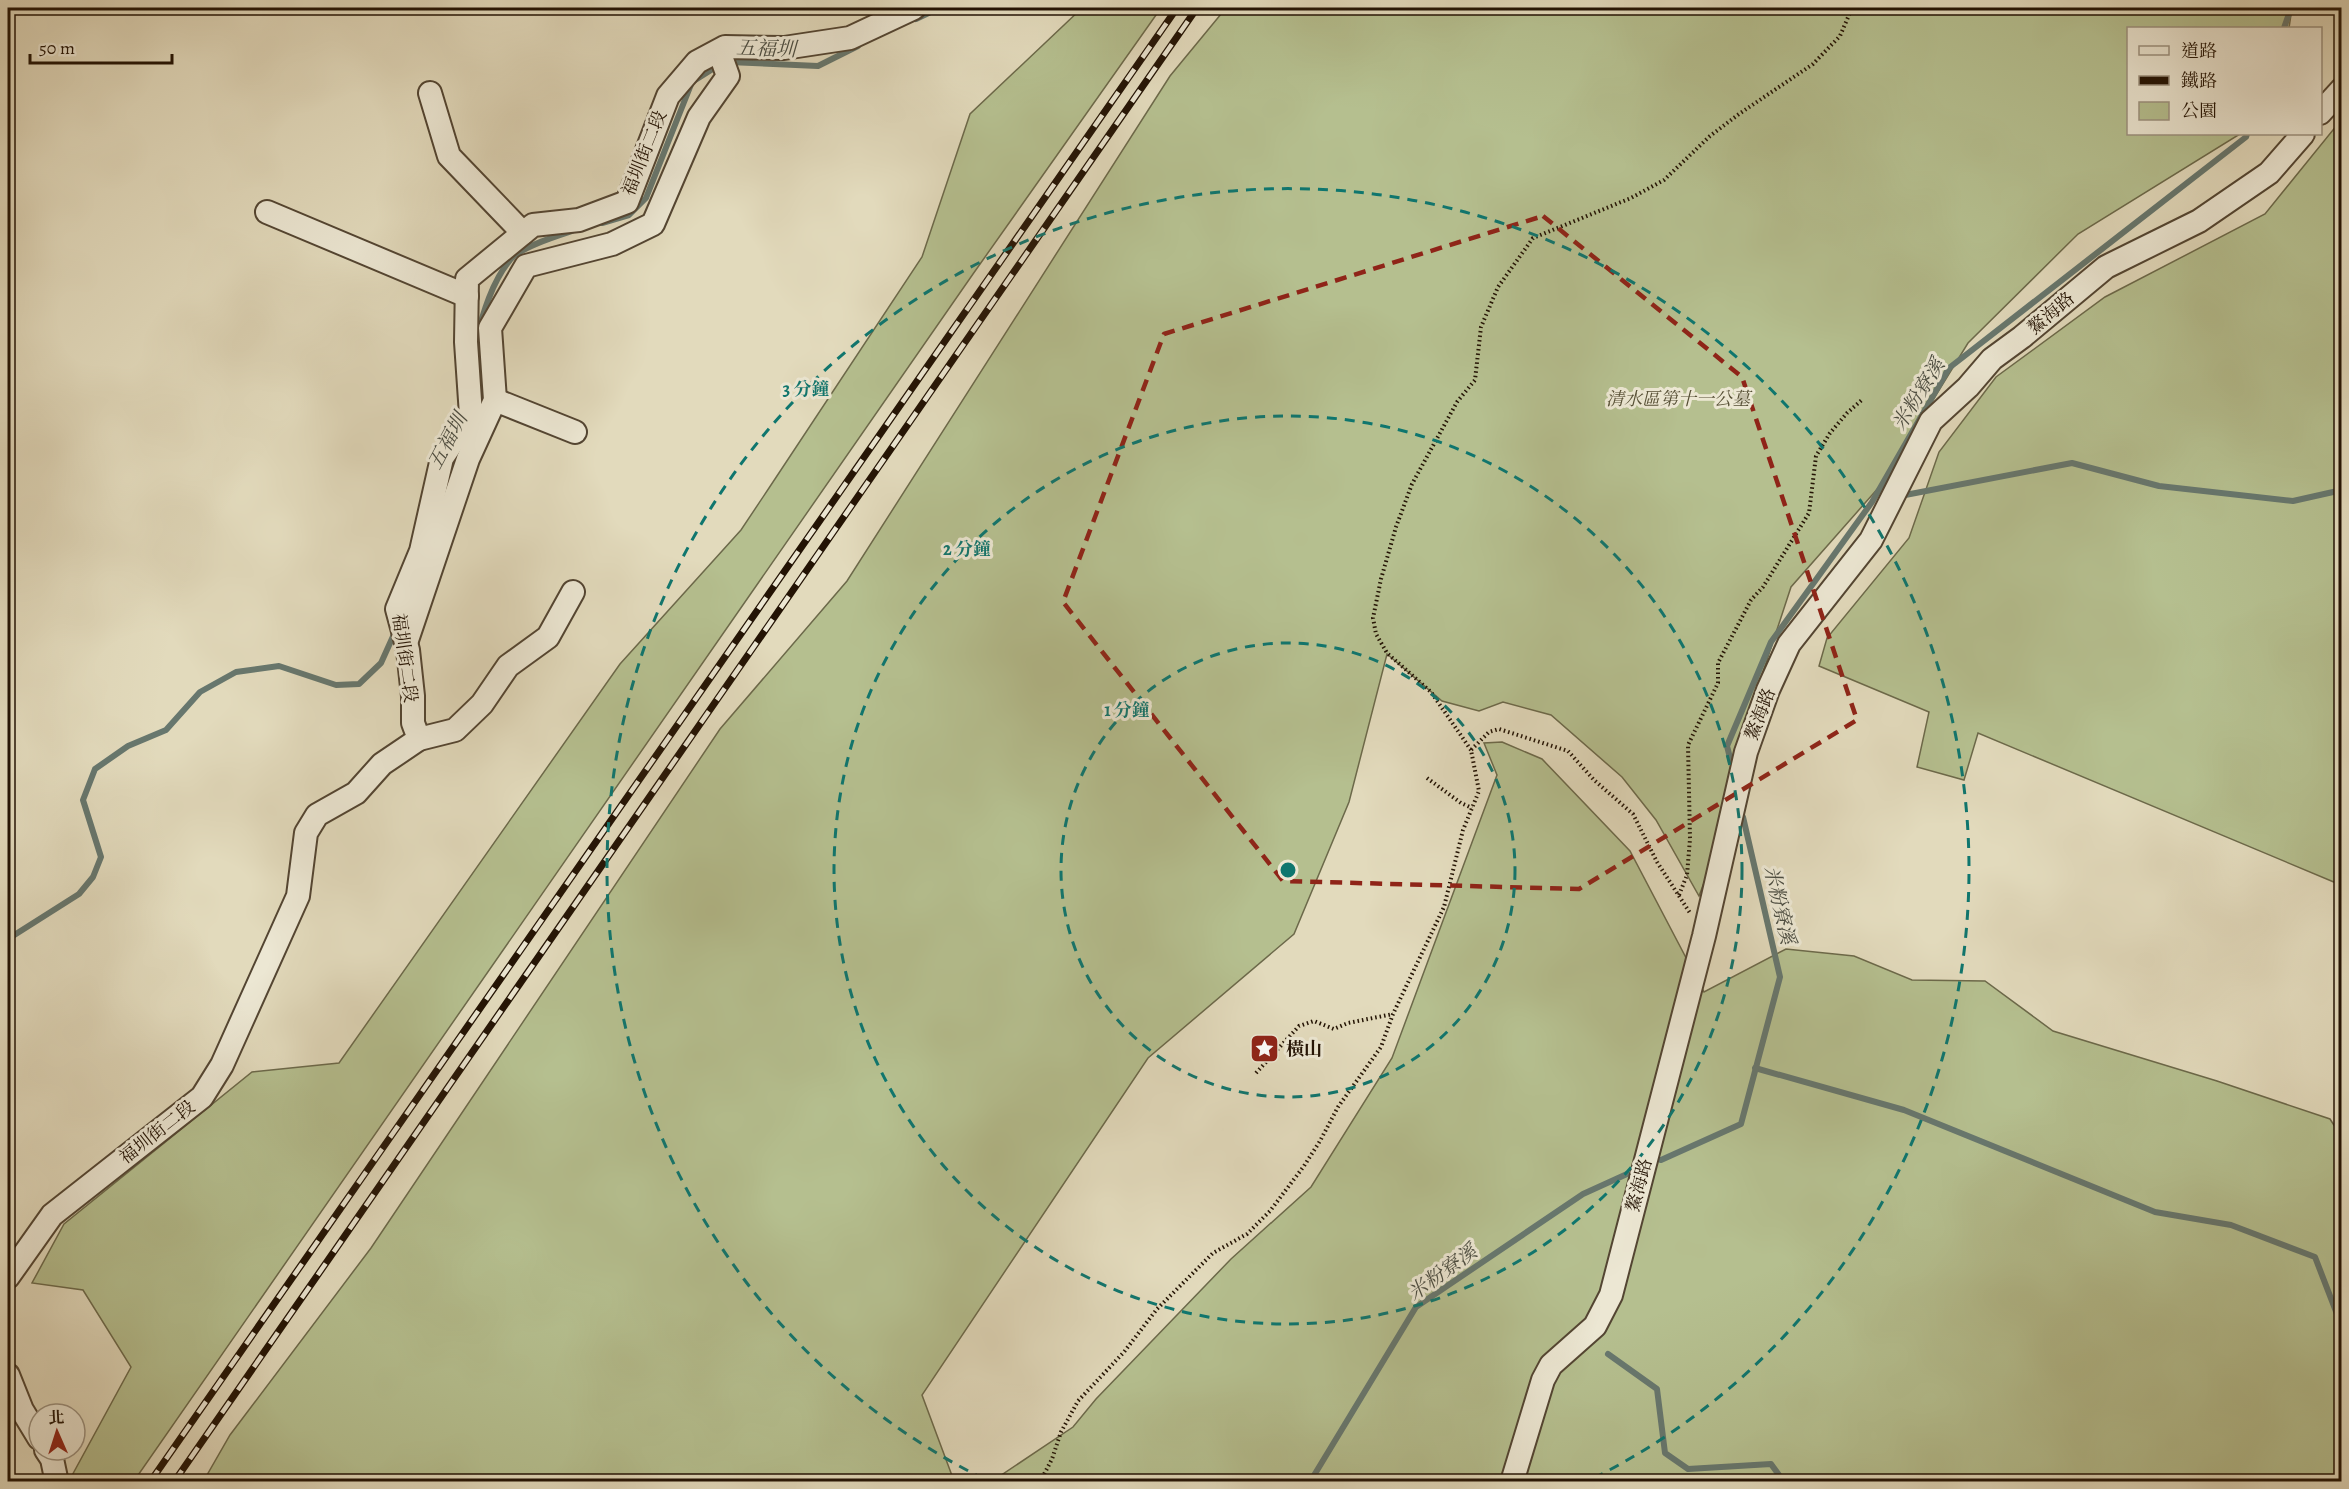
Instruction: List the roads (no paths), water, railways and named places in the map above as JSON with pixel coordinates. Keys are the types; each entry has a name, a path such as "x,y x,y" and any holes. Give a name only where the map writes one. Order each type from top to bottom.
{"lane":[{"name":"福圳街二段","path":"8,1277 52,1215 202,1097 222,1065 298,896 306,833 318,815 356,793 382,764 419,739 413,723 413,696 406,643 397,609 421,551 442,458 471,416 466,342 467,279 533,225 579,220 627,202 668,96 697,62 725,47 784,48 850,38 915,8"},
{"path":"406,643 468,459 495,400 490,328 526,266 612,244 653,224 699,117 728,76 719,51"},
{"path":"2322,111 2342,90"},
{"path":"430,93 449,156 523,233"},
{"name":"鰲海路","path":"1512,1482 1543,1380 1551,1365 1595,1326 1611,1295 1704,936 1746,752 1768,690 1790,644 1871,540 1931,421 1968,387 1992,359 2106,267 2199,221 2269,173 2302,135"},
{"path":"267,212 467,296"},
{"path":"495,400 575,432"},
{"path":"419,739 455,730 476,711 508,666 548,638 573,592"},
{"path":"8,1375 27,1418"},
{"path":"53,1462 56,1478 53,1482"}],"waterway":[{"name":"五福圳","path":"916,19 939,8"},
{"name":"米粉寮溪","path":"2284,27 2291,8"},
{"name":"五福圳","path":"729,62 818,66 858,46"},
{"name":"五福圳","path":"602,223 629,215 646,198 692,82 719,65"},
{"name":"米粉寮溪","path":"1731,762 1727,746 1771,642 1872,502 1949,368 2247,135"},
{"name":"五福圳","path":"476,340 493,288 510,260 530,246 572,231"},
{"name":"五福圳","path":"447,475 460,456"},
{"path":"1900,496 2072,463 2159,486 2293,501 2342,490"},
{"name":"五福圳","path":"8,939 79,894 93,877 101,857 83,800 95,769 128,746 166,730 200,692 236,672 279,666 336,685 359,684 381,663 395,632"},
{"name":"米粉寮溪","path":"1661,1160 1741,1124 1780,977 1743,817"},
{"path":"1755,1068 1904,1110 2155,1212 2231,1225 2315,1257 2342,1327"},
{"name":"米粉寮溪","path":"1310,1482 1416,1307 1583,1194 1627,1174"},
{"path":"1608,1354 1657,1389 1665,1453 1688,1469 1771,1464 1784,1482"}],"railway":[{"path":"150,1482 1177,8"},
{"path":"174,1482 1197,8"}],"place":[{"name":"橫山","path":"1265,1049"}],"park label":[{"name":"清水區第十一公墓","path":"1678,399"}]}
